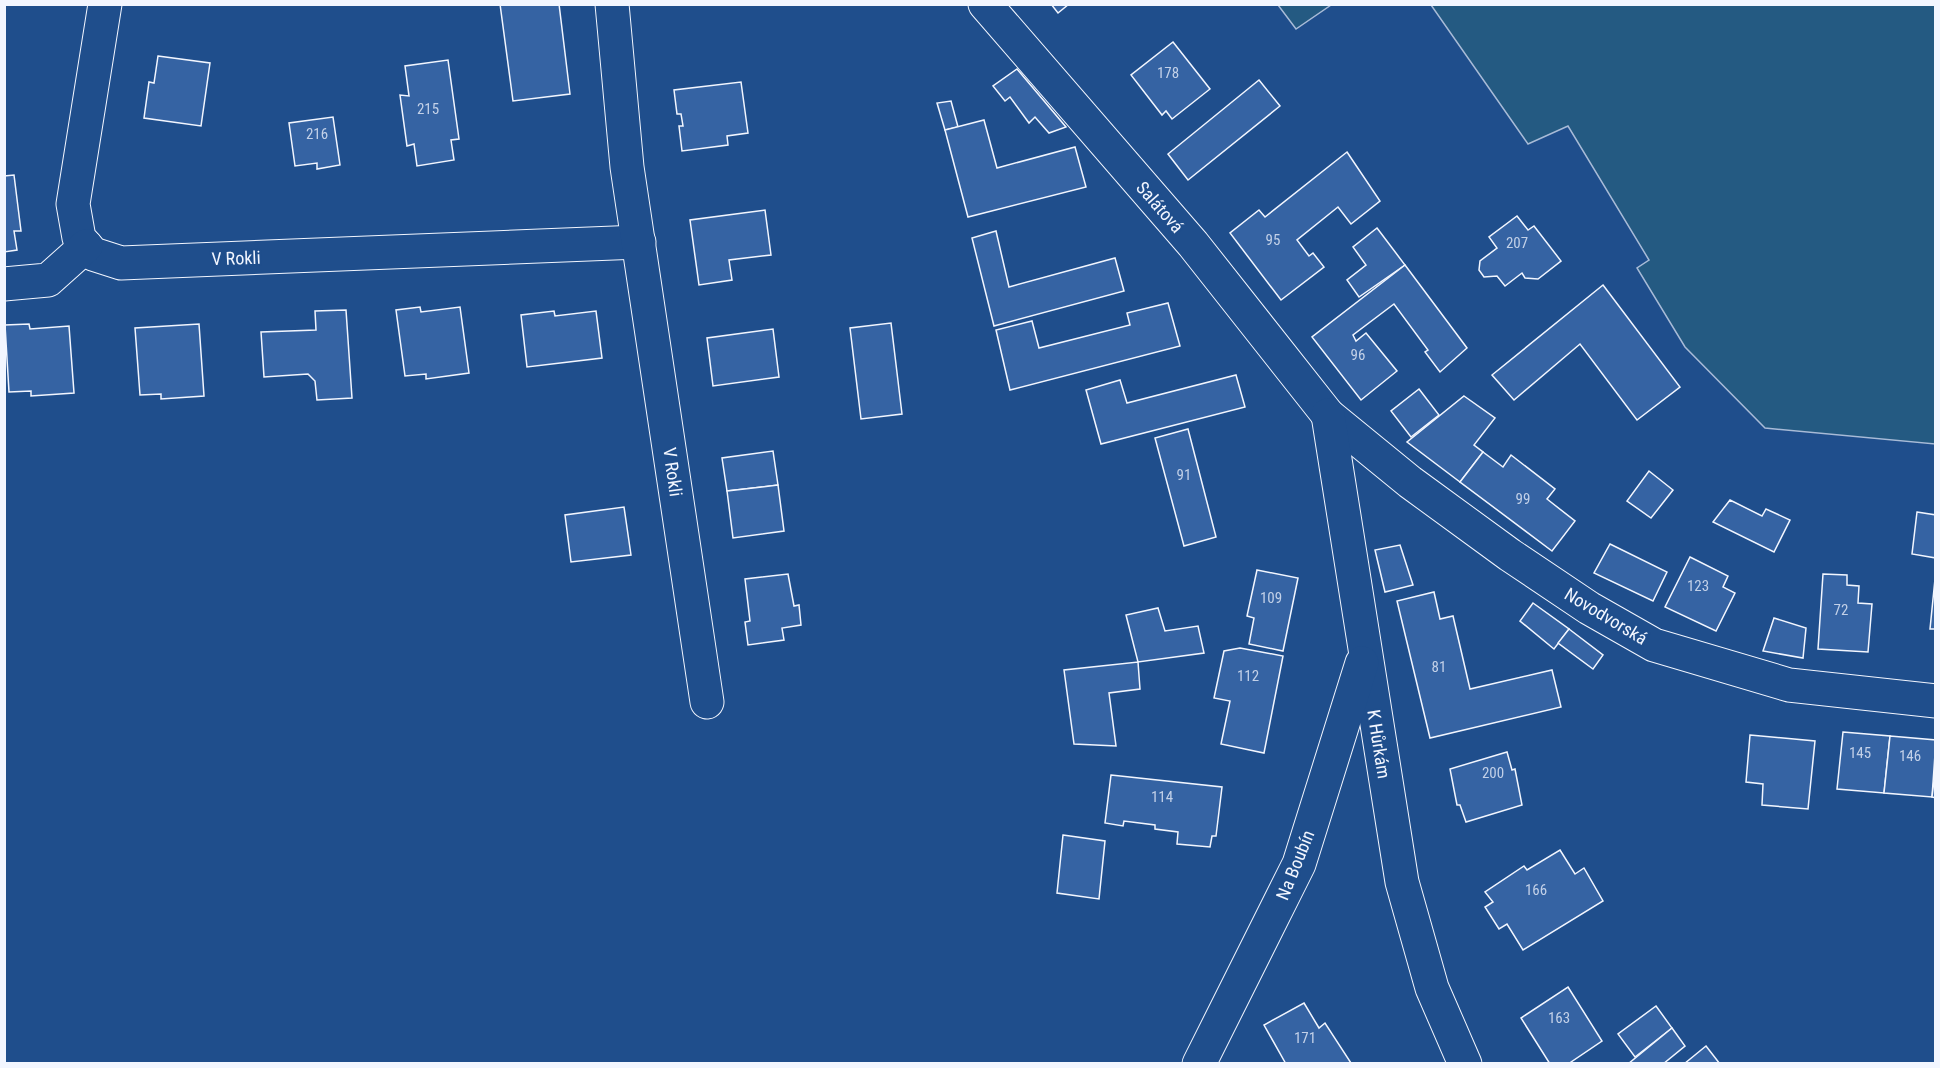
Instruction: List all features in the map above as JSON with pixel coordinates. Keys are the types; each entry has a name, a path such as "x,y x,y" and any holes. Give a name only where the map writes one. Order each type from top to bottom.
{"street":[{"path":"4,284 48,280 86,246 79,238 73,204 105,4"},
{"name":"V Rokli","path":"612,4 627,167 707,702"},
{"name":"Salátová","path":"986,4 1193,244 1328,415"},
{"name":"V Rokli","path":"86,246 93,254 121,263 639,242"},
{"name":"K Hůrkám","path":"1328,415 1364,655 1402,882 1432,988 1465,1064"},
{"name":"Novodvorská","path":"1328,415 1410,482 1510,555 1589,608 1654,645 1789,685 1935,701"},
{"name":"Na Boubín","path":"1199,1064 1299,864 1364,655"}],"shaded area":[{"path":"1278,5 1331,5 1296,29"},
{"path":"1431,5 1935,5 1935,444 1765,428 1685,347 1637,268 1649,260 1568,126 1528,144"}],"building":[{"path":"500,4 559,4 570,94 513,101"},
{"path":"1051,4 1069,4 1058,13"},
{"path":"1173,42 1210,89 1172,119 1166,111 1162,115 1131,75"},
{"path":"158,56 210,63 201,126 144,118 149,82 154,83"},
{"path":"448,60 459,139 451,140 454,160 417,166 414,144 407,146 400,95 409,96 405,66"},
{"path":"1017,69 1066,127 1049,133 1035,117 1029,123 1010,97 1005,101 993,86"},
{"path":"1259,80 1280,106 1188,180 1168,154"},
{"path":"741,82 748,133 727,136 728,145 682,151 679,126 683,126 681,114 677,114 674,90"},
{"path":"951,101 958,127 945,130 937,103"},
{"path":"333,117 340,165 317,169 317,163 295,166 289,123"},
{"path":"984,120 997,168 1075,147 1086,187 968,217 945,130"},
{"path":"1347,152 1380,201 1351,224 1338,207 1297,240 1309,256 1313,253 1324,267 1281,300 1230,233 1259,210 1265,217"},
{"path":"14,175 21,231 14,231 17,250 4,252 4,176"},
{"path":"765,210 771,255 729,260 732,280 699,285 690,220"},
{"path":"1517,216 1528,230 1534,226 1561,261 1538,279 1525,278 1522,273 1505,286 1497,276 1484,277 1479,270 1480,261 1497,248 1489,237"},
{"path":"1377,228 1405,265 1359,297 1347,280 1366,265 1353,247"},
{"path":"996,231 1009,287 1115,258 1124,291 994,326 972,238"},
{"path":"1405,265 1467,348 1440,372 1425,352 1428,350 1394,304 1353,335 1356,341 1366,333 1397,371 1361,400 1312,337"},
{"path":"1603,285 1680,387 1637,420 1580,344 1514,400 1492,375"},
{"path":"1168,303 1180,346 1010,390 996,330 1032,321 1039,348 1130,325 1127,313"},
{"path":"420,307 421,312 460,307 469,373 426,379 426,374 405,376 396,310"},
{"path":"346,310 352,398 317,400 315,381 308,374 264,377 261,332 316,330 315,311"},
{"path":"554,311 555,316 596,311 602,358 527,367 521,315"},
{"path":"891,323 902,414 861,419 850,328"},
{"path":"29,324 30,329 69,326 74,393 31,396 31,391 9,392 5,325"},
{"path":"199,324 204,396 161,399 161,394 140,395 135,328"},
{"path":"773,329 779,377 713,386 707,338"},
{"path":"1236,375 1245,407 1101,444 1086,390 1120,380 1127,403"},
{"path":"1419,389 1439,415 1411,437 1391,411"},
{"path":"1464,396 1495,418 1474,445 1483,452 1460,482 1407,442"},
{"path":"1188,429 1216,537 1184,546 1155,438"},
{"path":"773,451 778,485 727,491 722,458"},
{"path":"1483,452 1503,467 1511,455 1555,489 1547,499 1575,521 1552,551 1460,482"},
{"path":"1649,471 1673,490 1651,518 1627,501"},
{"path":"778,485 784,531 733,538 727,491"},
{"path":"1730,500 1762,516 1766,509 1790,520 1774,552 1713,522"},
{"path":"624,507 631,555 571,562 565,515"},
{"path":"1917,512 1936,515 1936,558 1912,554"},
{"path":"1610,544 1667,572 1653,601 1594,573"},
{"path":"1400,545 1413,585 1385,592 1375,550"},
{"path":"1690,557 1728,576 1723,587 1735,593 1716,631 1665,607"},
{"path":"1257,570 1298,578 1283,651 1249,644 1254,618 1247,616"},
{"path":"788,574 794,606 799,605 801,625 782,628 784,640 748,645 745,622 750,621 745,579"},
{"path":"1823,574 1847,575 1847,585 1859,586 1858,603 1872,604 1868,652 1818,649"},
{"path":"1935,579 1936,629 1930,629"},
{"path":"1434,592 1440,619 1453,616 1470,689 1552,670 1561,707 1430,738 1397,601"},
{"path":"1533,603 1569,629 1554,649 1520,621"},
{"path":"1158,608 1165,631 1198,626 1204,653 1138,662 1126,615"},
{"path":"1774,618 1806,628 1803,658 1763,651"},
{"path":"1569,629 1603,655 1593,669 1558,643"},
{"path":"1240,648 1283,656 1264,753 1221,744 1230,701 1214,698 1224,651"},
{"path":"1138,662 1140,689 1109,693 1116,746 1074,744 1064,670"},
{"path":"1843,732 1890,736 1884,793 1837,789"},
{"path":"1750,735 1815,741 1808,809 1762,805 1763,784 1746,782"},
{"path":"1890,736 1936,740 1932,797 1884,793"},
{"path":"1507,752 1512,770 1515,769 1522,805 1466,822 1460,805 1457,805 1450,769"},
{"path":"1936,764 1936,798 1932,797"},
{"path":"1111,775 1222,787 1216,836 1212,836 1210,847 1177,844 1178,832 1155,829 1155,825 1124,821 1123,826 1105,823"},
{"path":"1063,835 1105,841 1099,899 1057,893"},
{"path":"1560,850 1575,874 1584,868 1603,901 1523,950 1507,924 1499,929 1485,907 1493,902 1485,892 1524,866 1527,870"},
{"path":"1568,987 1602,1041 1568,1064 1550,1064 1521,1018"},
{"path":"1304,1003 1319,1028 1325,1023 1351,1063 1286,1064 1264,1025"},
{"path":"1656,1006 1672,1028 1635,1057 1618,1034"},
{"path":"1672,1028 1685,1046 1663,1064 1628,1064"},
{"path":"1706,1046 1720,1064 1684,1064"}]}
